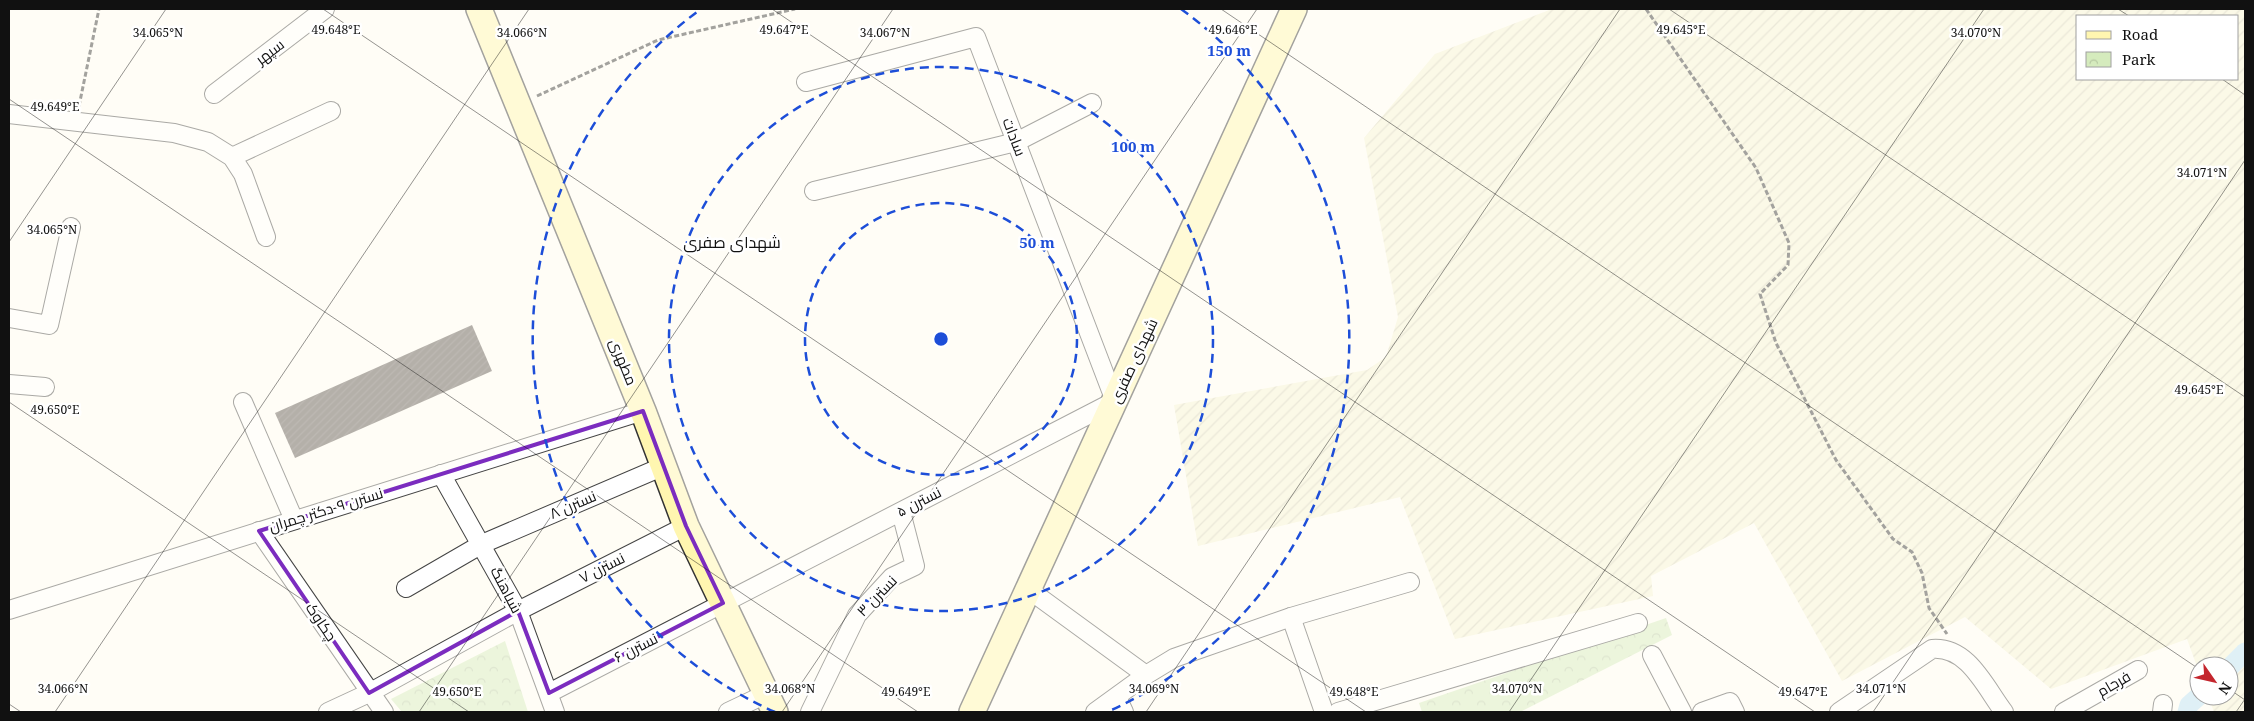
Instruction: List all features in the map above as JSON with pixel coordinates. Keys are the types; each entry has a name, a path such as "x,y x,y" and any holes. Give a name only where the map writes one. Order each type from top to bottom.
{"street":[{"name":"سپهر","path":"214,94 306,15 325,9"},
{"name":"مطهری","path":"479,9 643,411 686,526 770,703"},
{"name":"شهدای صفری","path":"972,712 1294,9"},
{"name":"سادات","path":"806,82 976,37 1115,401"},
{"path":"814,190 1016,142 1092,103"},
{"path":"232,157 331,111"},
{"path":"9,114 174,133 208,142 232,157 243,174 266,236"},
{"path":"9,318 49,325 71,227"},
{"path":"9,384 44,387"},
{"name":"نسترن ۵","path":"723,603 1115,401"},
{"path":"243,402 294,520"},
{"name":"نسترن ۹-دکتر چمران","path":"9,610 643,411"},
{"name":"نسترن ۸","path":"406,588 482,544 664,466"},
{"name":"شباهنگ","path":"441,474 518,611 555,712"},
{"name":"نسترن ۳","path":"810,712 857,615 892,577 915,566 901,512"},
{"name":"نسترن ۷","path":"328,712 369,693 518,611 686,526"},
{"name":"چکاوک","path":"259,531 369,693 384,712"},
{"path":"1095,712 1120,705 1146,675 1174,658 1291,616 1410,582"},
{"path":"1028,589 1146,675"},
{"name":"نسترن ۶","path":"549,693 723,603"},
{"path":"1291,616 1324,712"},
{"path":"1338,712 1638,623"},
{"path":"1839,712 1932,649 1953,651 1965,659 2004,712"},
{"path":"1652,656 1682,712"},
{"name":"فرجام","path":"2064,712 2138,670"},
{"path":"728,712 770,703"},
{"path":"1702,712 1732,707"}],"path":[{"path":"76,121 99,9"},
{"path":"518,105 658,40 795,9"},
{"path":"1646,9 1756,168 1789,243 1788,265 1760,294 1776,343 1836,460 1894,539 1912,552 1922,573 1929,608 1948,634"}],"highlighted area":[{"path":"643,411 686,526 723,603 549,693 518,611 369,693 259,531"}],"shaded area":[{"path":"1552,9 2245,9 2245,712 2214,712 2212,706 2239,706 2239,656 2193,656 2187,639 2051,689 1965,617 1842,681 1754,523 1651,576 1653,596 1455,639 1400,497 1198,546 1174,405 1367,370 1386,357 1398,317 1364,138 1435,54"}],"green space":[{"path":"1666,618 1672,635 1520,712 1422,712 1419,703"},
{"path":"505,641 528,712 402,712 391,699"}],"building":[{"path":"472,325 492,371 295,458 275,413"}],"waterway":[{"path":"2239,658 2245,652"},
{"path":"2187,712 2189,705"}],"district":[{"name":"شهدای صفری","path":"732,242"}]}
